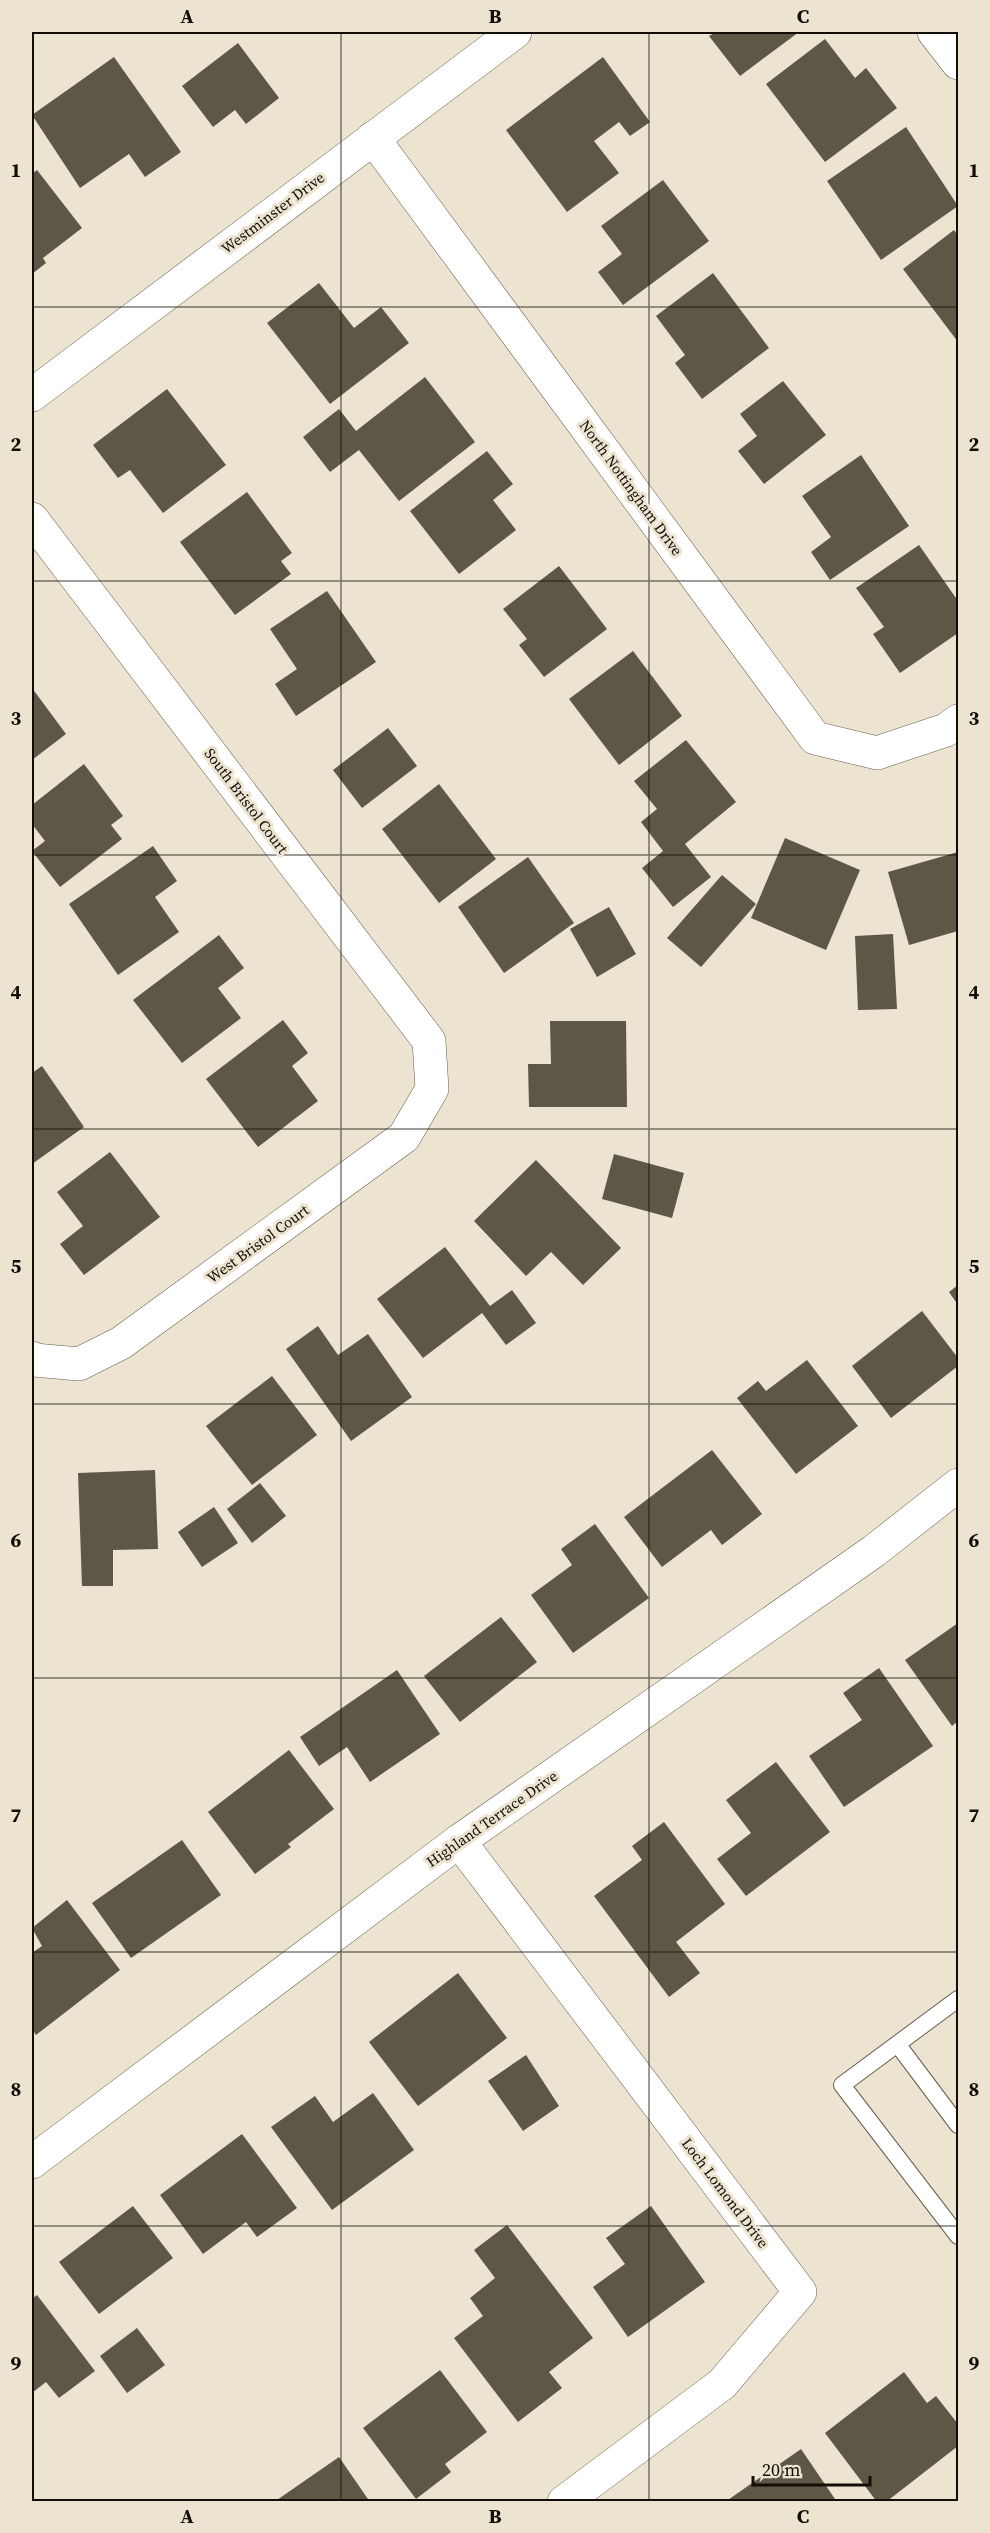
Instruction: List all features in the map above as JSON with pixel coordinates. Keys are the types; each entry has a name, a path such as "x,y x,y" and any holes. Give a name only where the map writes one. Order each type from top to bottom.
{"street":[{"name":"Westminster Drive","path":"32,395 516,32"},
{"path":"934,32 958,63"},
{"name":"North Nottingham Drive","path":"373,138 815,738 878,753 946,727"},
{"name":"South Bristol Court","path":"32,519 429,1041 432,1089 430,1094"},
{"name":"West Bristol Court","path":"32,1358 79,1364 122,1343 404,1137 430,1094"},
{"name":"Highland Terrace Drive","path":"32,2162 459,1841 874,1551 958,1485"},
{"name":"Loch Lomond Drive","path":"459,1841 800,2292 722,2384 564,2502"}],"lane":[{"path":"958,1999 842,2085 958,2236"},
{"path":"898,2045 958,2124"}],"building":[{"path":"716,32 799,32 740,76 709,36"},
{"path":"825,39 855,78 866,68 897,108 825,162 766,84"},
{"path":"238,43 279,98 246,124 235,110 213,127 182,86"},
{"path":"114,57 181,152 145,177 129,154 80,188 32,115"},
{"path":"603,57 650,122 630,136 619,122 594,141 619,173 567,212 506,130"},
{"path":"906,127 958,206 881,260 827,181"},
{"path":"37,170 82,228 43,258 46,263 32,274 32,174"},
{"path":"663,180 709,241 623,305 598,272 622,254 601,226"},
{"path":"954,230 958,236 958,342 903,269"},
{"path":"713,273 769,348 702,399 675,363 685,355 656,316"},
{"path":"319,283 354,328 381,307 409,343 330,404 267,323"},
{"path":"425,377 475,442 399,501 359,450 330,472 303,437 339,409 356,431"},
{"path":"783,381 826,435 764,484 738,451 757,436 740,414"},
{"path":"167,389 226,465 163,513 130,470 118,478 93,445"},
{"path":"487,451 513,484 493,500 516,530 459,574 410,511"},
{"path":"861,455 909,526 830,580 811,552 831,537 802,496"},
{"path":"247,492 292,553 281,561 291,574 235,615 180,542"},
{"path":"919,545 958,601 958,633 900,673 873,634 884,627 856,588"},
{"path":"559,566 607,629 544,677 519,645 527,639 503,609"},
{"path":"327,591 376,662 296,716 275,684 297,669 270,629"},
{"path":"633,651 682,716 619,765 569,699"},
{"path":"32,688 66,734 32,760"},
{"path":"388,728 417,766 362,808 333,770"},
{"path":"686,740 736,802 685,844 711,877 673,907 642,868 663,851 641,822 657,809 634,781"},
{"path":"84,764 123,816 111,825 122,839 60,887 32,851 45,841 32,824 32,805"},
{"path":"439,784 496,859 439,903 382,829"},
{"path":"785,838 860,870 826,950 751,918"},
{"path":"153,846 177,881 155,897 179,932 118,975 69,904"},
{"path":"958,852 958,931 909,945 888,872"},
{"path":"528,857 574,923 504,973 458,907"},
{"path":"722,875 756,904 701,967 667,938"},
{"path":"609,907 636,954 597,977 570,929"},
{"path":"893,934 897,1009 858,1010 855,936"},
{"path":"219,935 244,968 218,988 241,1018 182,1063 133,1000"},
{"path":"283,1020 308,1053 292,1066 318,1101 258,1147 206,1079"},
{"path":"550,1021 626,1021 627,1107 529,1107 528,1064 551,1064"},
{"path":"42,1066 84,1127 32,1164 32,1073"},
{"path":"110,1152 160,1217 84,1275 60,1244 83,1226 57,1192"},
{"path":"614,1154 684,1173 672,1218 602,1199"},
{"path":"536,1160 621,1248 583,1285 551,1252 526,1276 474,1221"},
{"path":"445,1247 490,1306 512,1290 536,1323 506,1345 482,1313 423,1358 377,1299"},
{"path":"958,1285 958,1305 949,1292"},
{"path":"922,1311 958,1358 958,1366 891,1418 852,1366"},
{"path":"318,1326 338,1355 368,1334 412,1397 351,1441 286,1349"},
{"path":"807,1360 858,1426 796,1474 737,1398 758,1381 766,1391"},
{"path":"272,1376 317,1435 252,1485 206,1426"},
{"path":"712,1450 762,1514 722,1545 711,1530 662,1567 624,1517"},
{"path":"155,1470 158,1549 113,1550 113,1586 82,1586 78,1473"},
{"path":"260,1483 286,1516 252,1543 227,1509"},
{"path":"214,1507 238,1543 202,1567 178,1532"},
{"path":"595,1524 649,1598 573,1653 531,1595 572,1565 561,1549"},
{"path":"501,1617 537,1662 460,1722 424,1676"},
{"path":"958,1623 958,1721 952,1726 905,1660"},
{"path":"879,1668 933,1746 844,1807 809,1756 862,1720 843,1693"},
{"path":"397,1670 440,1734 370,1782 347,1747 319,1766 300,1737"},
{"path":"289,1750 334,1809 288,1844 291,1847 255,1874 208,1812"},
{"path":"776,1762 830,1832 746,1896 717,1859 751,1833 726,1800"},
{"path":"664,1822 725,1904 676,1942 700,1973 669,1997 594,1896 642,1860 632,1846"},
{"path":"182,1840 221,1895 131,1958 92,1903"},
{"path":"67,1900 120,1970 36,2035 32,2029 32,1953 42,1946 32,1928"},
{"path":"458,1973 507,2038 418,2106 369,2042"},
{"path":"526,2055 559,2106 523,2131 488,2081"},
{"path":"373,2093 414,2150 332,2210 271,2127 315,2096 333,2122"},
{"path":"242,2134 297,2208 257,2237 246,2222 203,2254 160,2195"},
{"path":"133,2206 173,2258 99,2314 59,2262"},
{"path":"651,2206 705,2282 628,2337 593,2287 625,2264 606,2238"},
{"path":"507,2225 593,2338 549,2372 562,2388 518,2422 454,2338 483,2316 470,2298 495,2278 474,2250"},
{"path":"37,2295 95,2371 59,2398 46,2382 32,2393 32,2299"},
{"path":"137,2328 165,2365 127,2393 100,2356"},
{"path":"440,2370 487,2432 445,2464 451,2472 416,2499 363,2428"},
{"path":"904,2372 927,2403 936,2396 958,2424 958,2446 886,2502 877,2502 825,2433"},
{"path":"801,2449 837,2502 725,2502"},
{"path":"339,2457 370,2502 274,2502"}]}
